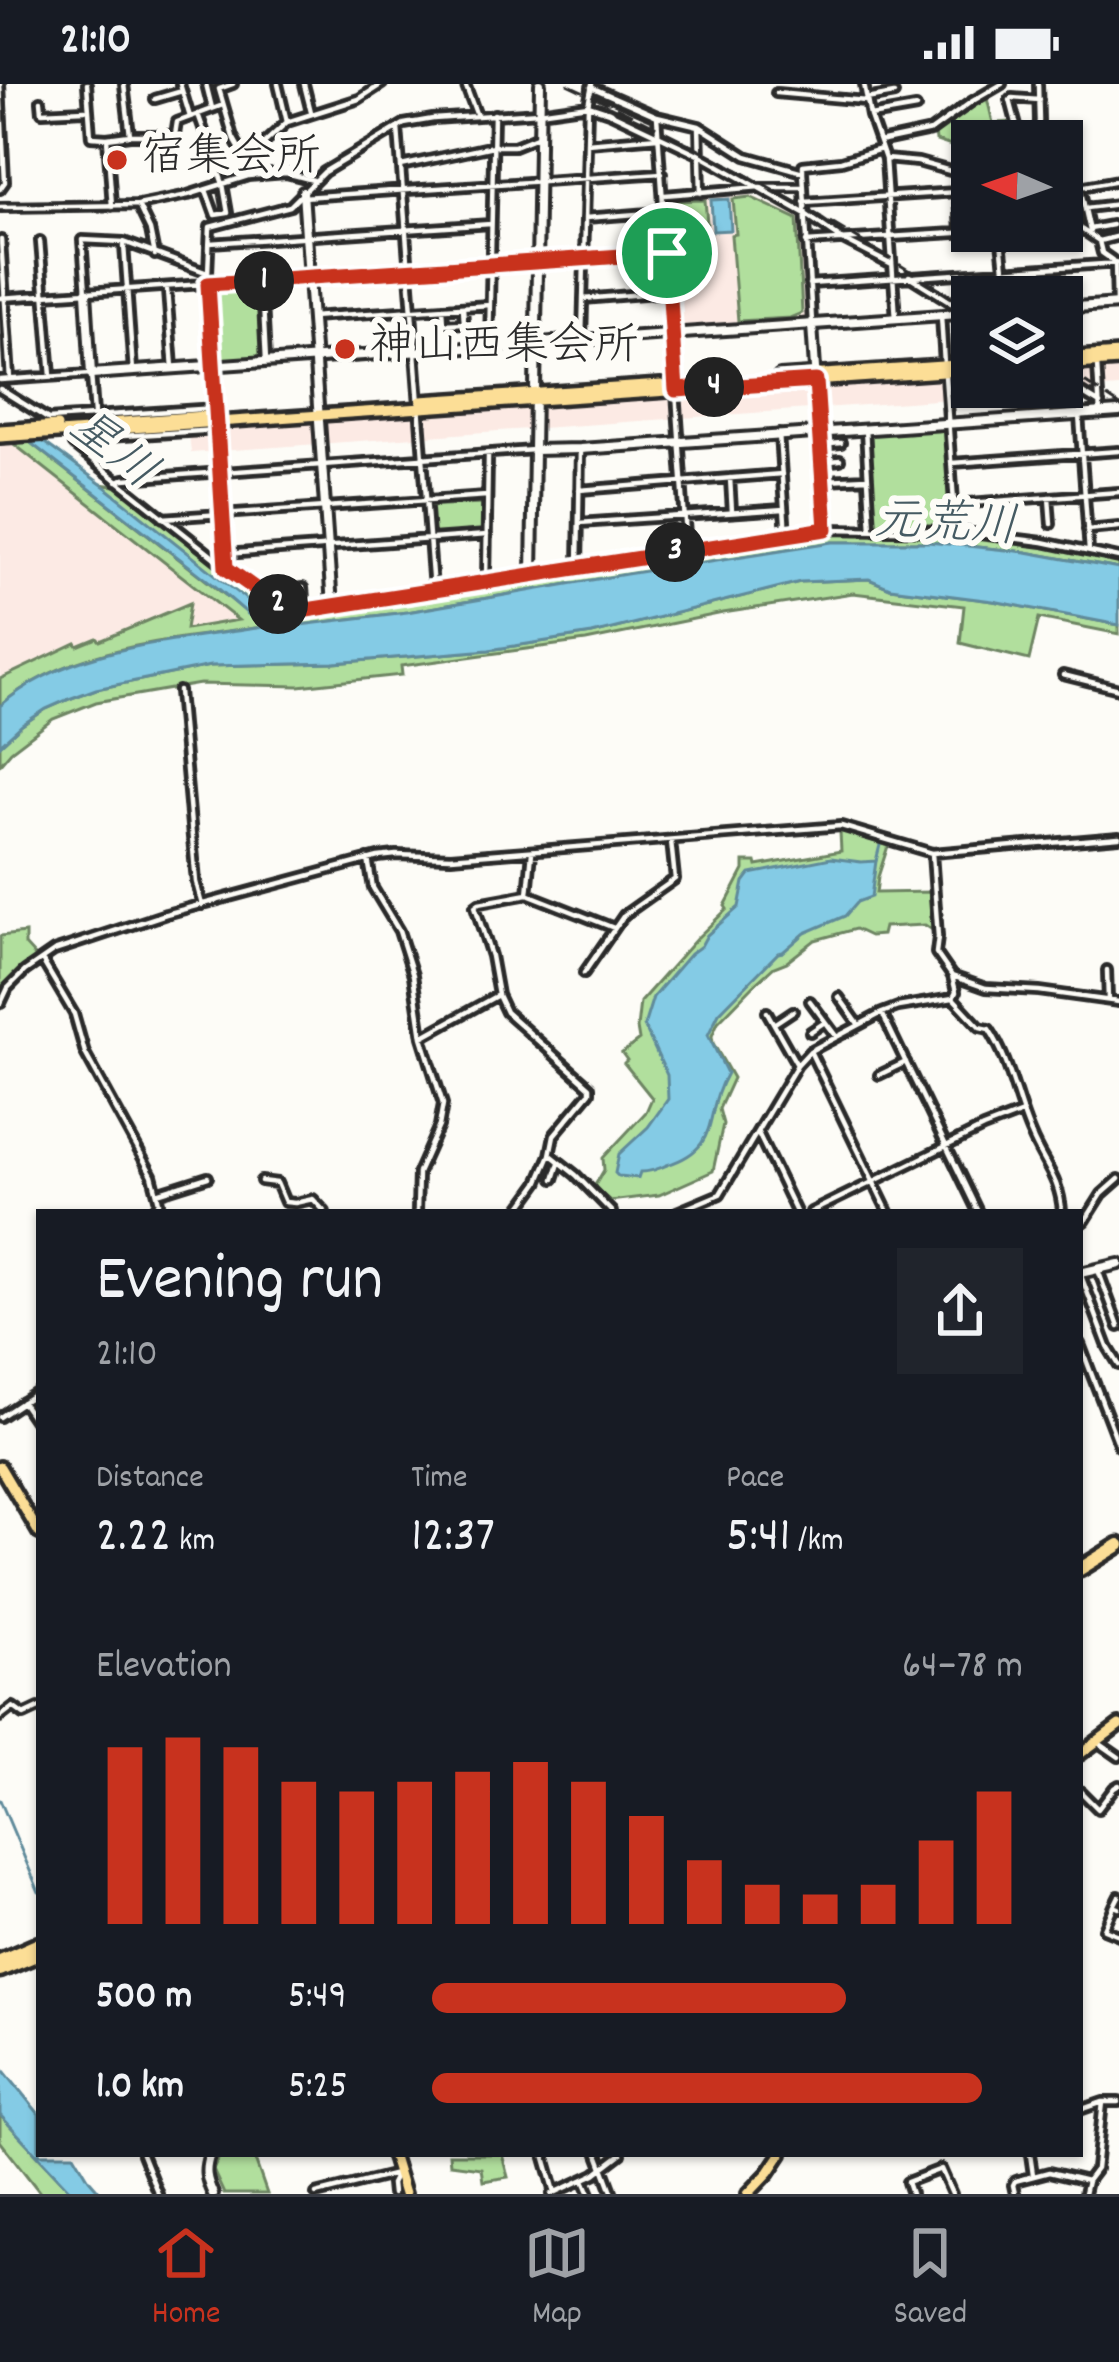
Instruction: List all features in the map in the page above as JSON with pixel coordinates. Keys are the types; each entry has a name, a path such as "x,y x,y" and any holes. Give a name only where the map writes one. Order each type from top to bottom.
{"highway":[{"path":"1083,1561 1119,1541"},
{"path":"0,1965 36,1950"}],"main road":[{"path":"1083,360 1119,357"},
{"path":"1083,363 1119,357"},
{"path":"4,433 951,368"},
{"path":"0,1467 36,1516"},
{"path":"1083,1752 1119,1725"},
{"path":"393,2157 404,2194"},
{"path":"748,2194 779,2157"}],"street":[{"path":"0,189 5,182 3,84"},
{"path":"87,84 91,137 175,136 177,122 223,105"},
{"path":"124,84 130,135"},
{"path":"206,84 212,109"},
{"path":"233,84 219,89 248,176"},
{"path":"278,84 287,122"},
{"path":"304,84 310,112"},
{"path":"246,160 287,122 358,99 382,84"},
{"path":"465,84 477,116"},
{"path":"532,574 540,84"},
{"path":"864,84 885,159 896,319"},
{"path":"826,529 803,165 841,161 931,131 1002,84"},
{"path":"1038,84 1038,120"},
{"path":"582,340 591,85 657,116 699,126 746,156 803,172"},
{"path":"155,99 181,88 224,184 228,213 215,215 206,190"},
{"path":"776,93 866,100 894,94"},
{"path":"1015,120 1012,98 1039,100"},
{"path":"41,101 41,112 87,110"},
{"path":"226,568 208,284 210,227 290,206 324,172 404,124 588,105 700,155 892,266"},
{"path":"870,116 916,107"},
{"path":"489,346 494,114"},
{"path":"657,116 687,550"},
{"path":"699,126 701,193"},
{"path":"398,128 433,590"},
{"path":"401,166 493,146 508,147 539,136"},
{"path":"587,142 658,136"},
{"path":"107,138 112,206"},
{"path":"885,159 919,162 951,172"},
{"path":"0,206 138,205 248,176 286,173 315,181"},
{"path":"303,195 662,173"},
{"path":"1112,225 1090,230 1080,187 1119,180"},
{"path":"663,195 803,187"},
{"path":"804,202 951,192"},
{"path":"303,195 332,606"},
{"path":"1086,208 1119,204"},
{"path":"138,205 155,255"},
{"path":"585,218 664,212"},
{"path":"209,243 491,224"},
{"path":"1083,230 1099,241 1102,253 1117,262"},
{"path":"806,242 951,234"},
{"path":"1099,241 1119,236"},
{"path":"1,240 10,379"},
{"path":"94,416 82,240 124,242 208,273"},
{"path":"40,241 51,376"},
{"path":"124,242 133,371"},
{"path":"1002,252 1005,276"},
{"path":"2,298 667,253"},
{"path":"809,284 1117,262"},
{"path":"1083,307 1118,305 1117,262"},
{"path":"909,276 951,303"},
{"path":"262,281 266,362"},
{"path":"167,287 172,368"},
{"path":"583,299 670,292"},
{"path":"311,317 490,305"},
{"path":"443,308 443,324 464,323 463,307"},
{"path":"0,380 951,315"},
{"path":"941,316 956,531"},
{"path":"1097,363 1110,412"},
{"path":"0,389 44,418 217,419"},
{"path":"1083,395 1110,412"},
{"path":"117,481 1110,412"},
{"path":"1078,415 1089,551"},
{"path":"217,419 75,439 73,445 226,568 294,612 826,529 956,531 1119,558"},
{"path":"865,429 872,530"},
{"path":"779,434 786,536"},
{"path":"820,445 841,443"},
{"path":"578,567 580,449"},
{"path":"952,464 1119,451"},
{"path":"486,582 488,453"},
{"path":"821,462 840,460"},
{"path":"579,490 782,474"},
{"path":"730,478 732,512"},
{"path":"823,480 867,478"},
{"path":"955,504 1119,492"},
{"path":"163,518 487,496"},
{"path":"1048,497 1051,524"},
{"path":"579,523 784,509"},
{"path":"1087,530 1119,527"},
{"path":"226,554 487,535"},
{"path":"261,592 303,588 305,610"},
{"path":"1063,675 1119,689"},
{"path":"179,691 196,882 202,904"},
{"path":"1,1003 8,988 41,958 76,942 368,859 532,852 841,826 932,853 1119,837"},
{"path":"584,973 624,915 675,879 671,841"},
{"path":"528,894 532,852"},
{"path":"685,1209 720,1194 810,1051 898,1007 952,998 956,992 952,976 936,953 932,853"},
{"path":"368,859 373,888 399,931 422,1037 443,1104 440,1126 418,1173 416,1209"},
{"path":"520,1209 538,1183 554,1136 590,1087 506,1012 475,906 528,894 614,928"},
{"path":"639,904 646,910"},
{"path":"41,958 74,1014 85,1053 152,1174 159,1202 154,1209"},
{"path":"1107,970 1108,1001"},
{"path":"952,976 986,988 1119,1002"},
{"path":"422,1037 498,995"},
{"path":"839,997 860,1025"},
{"path":"952,998 980,1028 989,1029 1004,1053 1022,1113 1061,1193 1062,1209"},
{"path":"810,1001 836,1036"},
{"path":"775,1023 794,1011"},
{"path":"767,1012 797,1065"},
{"path":"882,1013 977,1209"},
{"path":"810,1032 825,1022"},
{"path":"810,1051 886,1209"},
{"path":"879,1075 906,1062"},
{"path":"817,1209 1022,1113"},
{"path":"758,1133 795,1209"},
{"path":"550,1155 611,1209"},
{"path":"554,1179 560,1163"},
{"path":"157,1192 208,1177"},
{"path":"1083,1219 1119,1179"},
{"path":"261,1181 277,1183 285,1202 313,1198 322,1209"},
{"path":"700,1203 703,1209"},
{"path":"1083,1272 1118,1268"},
{"path":"1098,1269 1119,1327"},
{"path":"1083,1281 1119,1364"},
{"path":"1083,1352 1119,1446"},
{"path":"0,1417 36,1393"},
{"path":"22,1402 36,1423"},
{"path":"0,1717 13,1707 25,1715 36,1710"},
{"path":"1096,1742 1119,1757"},
{"path":"1083,1794 1098,1809 1119,1785"},
{"path":"1109,1794 1119,1799"},
{"path":"1119,1896 1104,1928 1119,1935"},
{"path":"1084,2194 1096,2169 1103,2102"},
{"path":"1083,2109 1119,2102"},
{"path":"143,2157 158,2194"},
{"path":"208,2157 206,2176 213,2194"},
{"path":"545,2157 553,2193 584,2180 617,2157"},
{"path":"599,2157 614,2194"},
{"path":"1030,2157 1033,2175"},
{"path":"911,2194 907,2182 941,2169 950,2193"},
{"path":"1016,2194 1016,2180 1033,2175 1058,2173 1087,2181"},
{"path":"316,2194 396,2174"},
{"path":"392,2194 396,2174"},
{"path":"584,2180 590,2194"}],"shaded area":[{"path":"751,195 802,219 809,314 804,320 675,329 664,201"},
{"path":"1119,365 1119,387 1083,390 1083,368"},
{"path":"951,376 951,399 541,428 542,410 548,404"},
{"path":"523,407 529,412 528,429 191,453 189,434 219,432 220,427"},
{"path":"0,441 10,441 38,460 239,620 168,632 0,689"}],"green space":[{"path":"986,94 992,120 951,120"},
{"path":"951,120 951,146 936,141 935,132"},
{"path":"750,197 797,219 802,313 790,318 738,321 733,199"},
{"path":"705,200 707,223 673,225 672,201"},
{"path":"259,288 263,358 216,363 209,291"},
{"path":"947,427 954,525 875,527 867,432"},
{"path":"27,440 263,627 160,641 90,658 27,686 0,706 0,679 76,643 100,641 190,603 186,629 238,620 10,441"},
{"path":"100,484 116,486 271,604 294,614 828,532 960,534 1031,543 1119,561 1119,569 1026,552 928,542 833,542 407,612 299,625 265,615"},
{"path":"483,503 483,532 430,536 427,506"},
{"path":"869,579 890,588 1119,625 1119,634 1039,618 1029,660 960,643 964,606 853,593 586,641 401,666 402,675 299,686 200,684 96,702 53,719 0,764 0,745 22,725 46,709 96,689 210,666 334,663 489,650 592,634 800,582"},
{"path":"843,831 888,846 876,893 931,892 934,931 925,925 884,927 882,935 870,936 855,929 815,940 774,967 718,1022 712,1036 733,1078 719,1109 723,1124 713,1171 659,1195 610,1201 594,1187 604,1170 603,1158 646,1112 652,1098 624,1063 622,1053 639,1040 640,1002 727,909 744,862 757,866 841,851"},
{"path":"25,933 25,945 35,960 0,996 0,936"},
{"path":"0,2115 74,2194 41,2194 0,2141"},
{"path":"219,2157 254,2157 267,2194 224,2194 213,2170"},
{"path":"449,2157 503,2157 508,2177 483,2181 481,2168 450,2164"}],"water":[{"path":"729,199 731,230 713,231 711,200"},
{"path":"38,438 271,619 300,625 407,612 833,542 928,542 1026,552 1119,569 1119,625 890,588 869,579 800,582 592,634 489,650 334,663 210,666 96,689 46,709 0,745 0,706 57,670 124,649 263,627 27,440"},
{"path":"831,858 876,861 871,897 778,953 719,1013 708,1035 727,1073 709,1128 696,1149 685,1158 640,1172 638,1178 618,1176 619,1154 648,1127 668,1099 667,1075 644,1026 653,997 707,935 739,907 750,874"},
{"path":"0,2066 36,2110 36,2153 0,2115"},
{"path":"39,2157 76,2157 102,2194 74,2194"}],"waterway":[{"path":"378,859 451,861 844,830 883,842 884,835 928,849 1119,834"},
{"path":"876,861 880,845"},
{"path":"84,943 340,869"},
{"path":"7,996 33,968"},
{"path":"0,1800 36,1885"}],"railway":[{"path":"567,84 774,190 951,298"},
{"path":"1083,381 1119,405"}],"place":[{"name":"宿集会所","path":"117,160"},
{"name":"神山西集会所","path":"345,349"}],"route":[{"path":"667,253 676,390 816,381 826,529 294,612 226,568 208,284 667,253"}],"water label":[{"name":"星川","path":"111,452"},
{"name":"元荒川","path":"946,527"}]}
